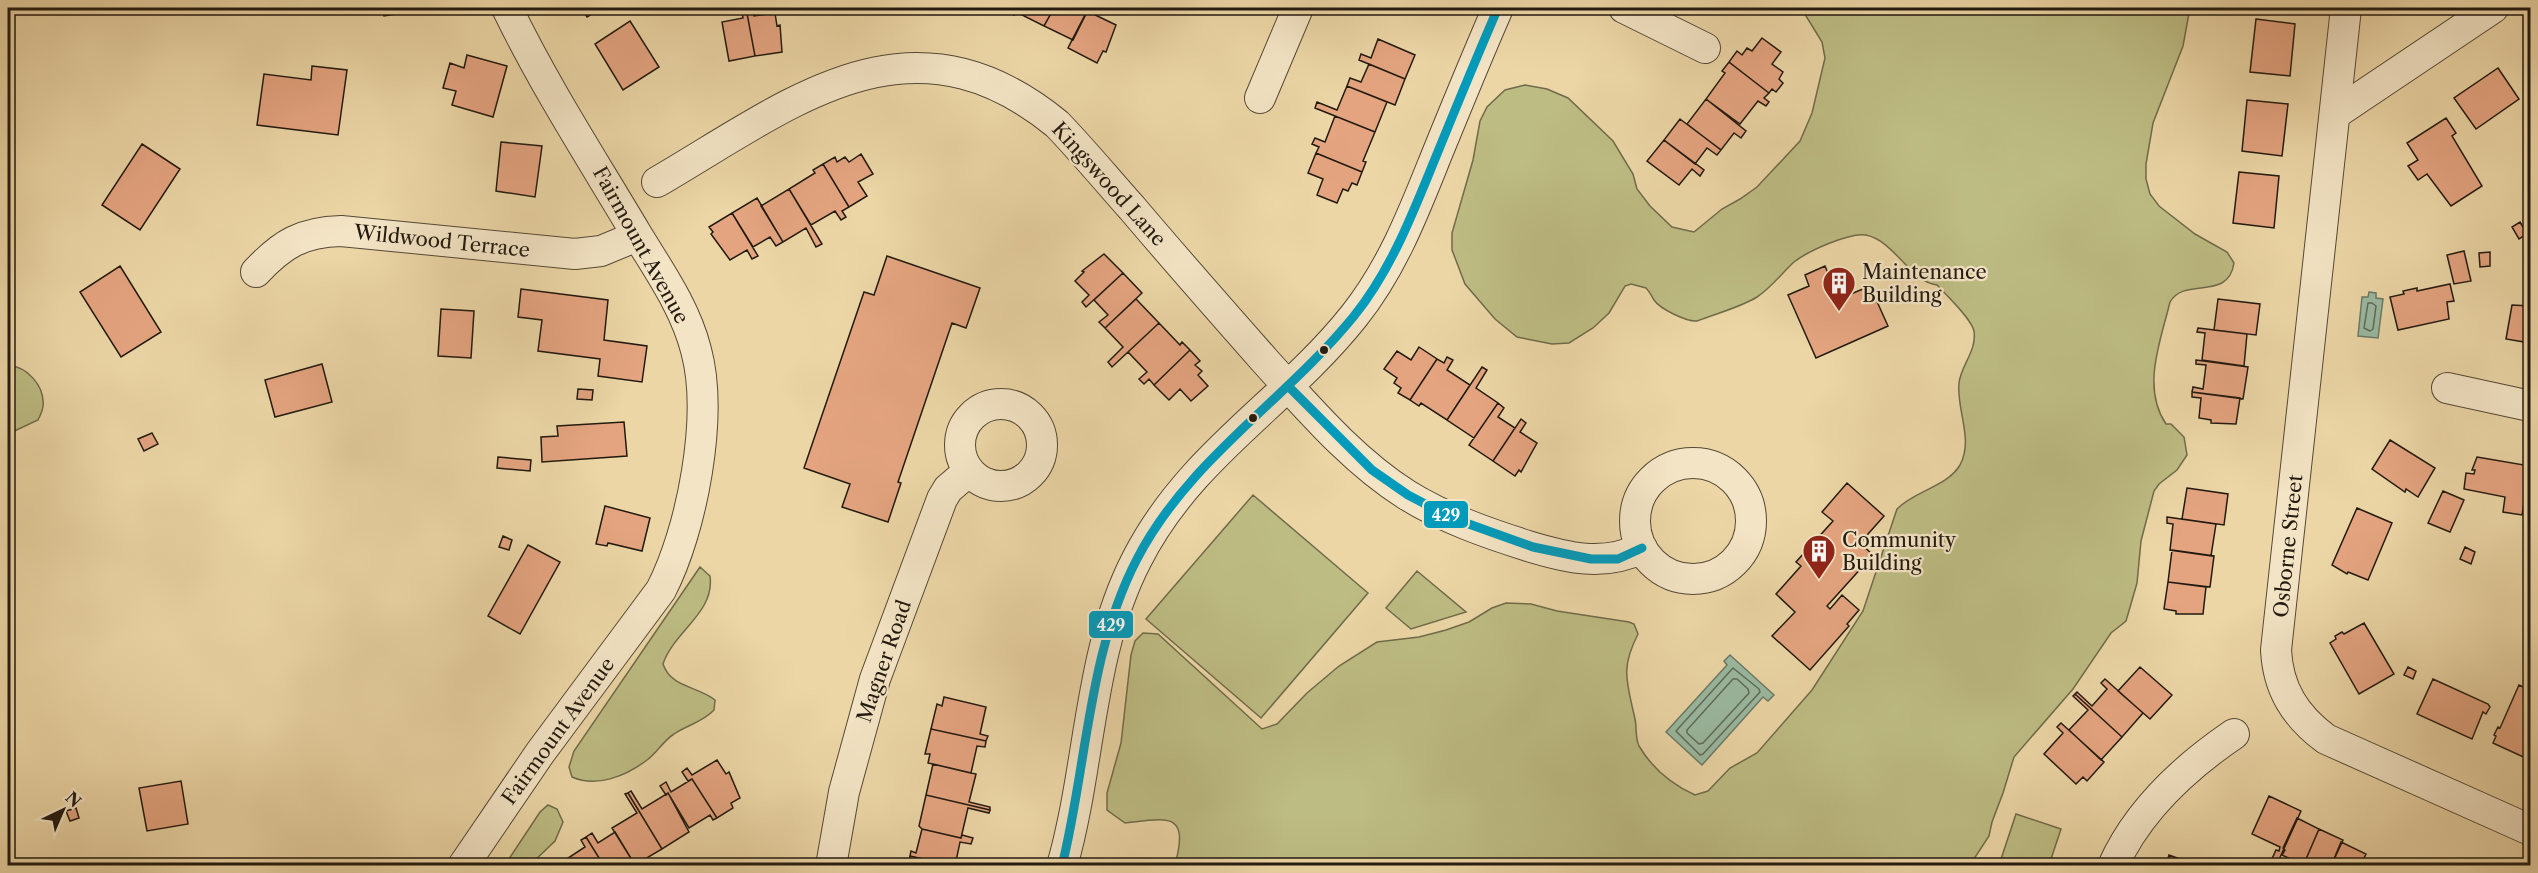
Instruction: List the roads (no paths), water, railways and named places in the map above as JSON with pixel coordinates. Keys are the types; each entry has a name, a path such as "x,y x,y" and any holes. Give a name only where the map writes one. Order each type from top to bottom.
{"street":[{"name":"Fairmount Avenue","path":"463,866 540,753 652,604 668,577 690,506 700,446 700,370 692,338 679,305 536,62 507,8"},
{"path":"1260,98 1298,8"},
{"path":"1062,866 1109,629 1132,569 1161,518 1192,478 1227,441 1288,386 1342,331 1365,301 1391,260 1414,210 1478,51 1498,8"},
{"path":"1624,8 1705,48"},
{"name":"Osborne Street","path":"2346,8 2276,650 2278,672 2285,693 2293,706 2307,724 2326,739 2530,830"},
{"path":"2335,114 2493,8"},
{"name":"Kingswood Lane","path":"657,182 799,99 853,76 885,69 920,68 960,73 982,79 1024,99 1056,124 1288,386 1372,470 1408,495 1452,518 1516,542 1555,553 1591,559 1618,559 1642,548"},
{"name":"Wildwood Terrace","path":"256,272 272,255 292,242 306,235 323,231 575,254 601,251 638,236"},
{"path":"2447,388 2530,406"},
{"name":"Magner Road","path":"831,866 844,792 875,679 942,499 952,485 969,471"},
{"path":"2112,866 2133,829 2159,797 2191,766 2235,734"}],"water":[{"path":"2369,292 2376,293 2376,298 2383,299 2378,338 2358,336 2362,297 2368,297"},
{"path":"1730,655 1774,695 1768,701 1763,697 1702,765 1666,732 1727,665 1724,661"}],"place":[{"name":"Maintenance Building","path":"1839,312"},
{"name":"Community Building","path":"1819,580"}]}
